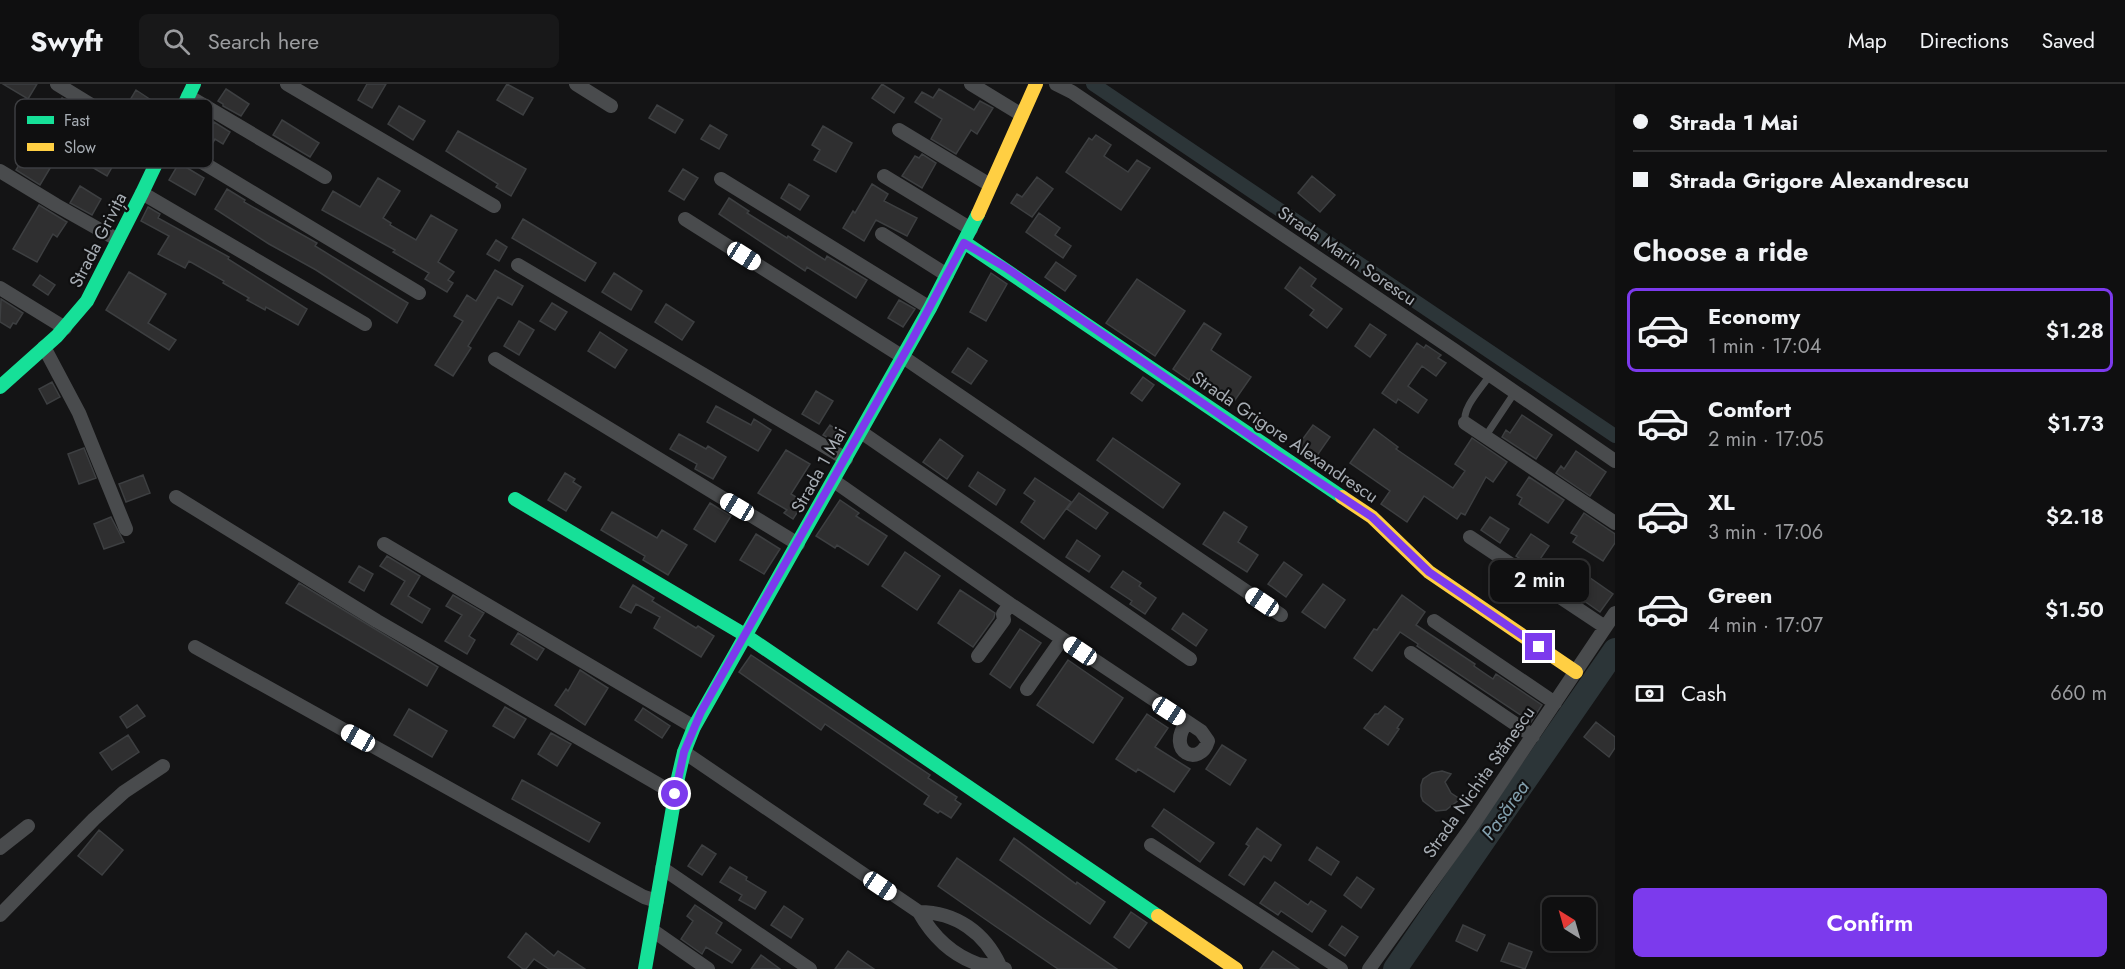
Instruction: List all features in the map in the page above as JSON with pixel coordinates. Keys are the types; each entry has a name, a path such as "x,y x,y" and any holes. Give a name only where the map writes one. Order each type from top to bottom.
{"street":[{"path":"57,84 84,99"},
{"path":"287,84 494,206"},
{"path":"576,84 611,106"},
{"path":"971,84 1022,115"},
{"name":"Strada 1 Mai","path":"645,969 675,794 684,752 694,727 930,308 971,229 1036,84"},
{"name":"Strada Marin Sorescu","path":"1056,84 1082,99 1615,461"},
{"path":"191,90 205,99"},
{"path":"213,104 325,177"},
{"path":"899,130 990,185"},
{"name":"Strada Grivița","path":"0,387 65,328 87,301 154,168"},
{"path":"204,168 419,293"},
{"path":"0,171 118,240"},
{"path":"884,176 971,229"},
{"path":"721,179 930,308"},
{"path":"142,193 365,324"},
{"path":"684,219 903,357 1281,615"},
{"path":"882,234 947,275"},
{"name":"Strada Grigore Alexandrescu","path":"964,243 1005,267 1265,447 1372,517 1429,572 1576,672"},
{"path":"518,265 846,459"},
{"path":"0,288 65,328"},
{"path":"44,347 79,413 126,529"},
{"path":"495,359 798,544"},
{"path":"1465,423 1615,524"},
{"path":"861,432 1190,659"},
{"path":"834,481 1010,604 1187,722"},
{"path":"176,497 376,621 675,794"},
{"path":"515,499 745,635 1236,969"},
{"path":"1470,537 1605,627"},
{"path":"384,544 694,727"},
{"path":"978,657 1004,620 1003,614 1010,604"},
{"name":"Strada Nichita Stănescu","path":"1370,969 1472,826 1615,613"},
{"path":"1434,621 1555,703"},
{"path":"1027,689 1062,639"},
{"path":"195,647 633,891 657,902"},
{"path":"1411,653 1533,736"},
{"path":"684,752 919,912 927,927 937,938 962,957 980,964 1003,968"},
{"path":"0,915 94,819 124,792 163,766"},
{"path":"0,848 28,826"},
{"path":"1151,845 1341,969"},
{"path":"662,868 810,969"},
{"path":"919,912 935,912 961,922 984,940 1003,968"},
{"path":"652,930 708,969"}],"lane":[{"path":"1465,423 1464,415 1467,408 1490,375"},
{"path":"1485,436 1515,392"}],"building":[{"path":"3,84 37,84 28,99"},
{"path":"367,84 386,84 372,108 358,100"},
{"path":"507,84 533,98 523,115 497,100"},
{"path":"882,84 904,98 894,113 872,98"},
{"path":"226,89 249,104 241,116 218,101"},
{"path":"939,89 974,110 980,101 993,108 977,134 971,130 956,154 931,139 942,119 915,102 922,92 933,98"},
{"path":"136,90 150,99 131,99"},
{"path":"657,105 683,120 675,133 649,118"},
{"path":"399,106 425,121 413,140 388,124"},
{"path":"282,120 319,143 310,157 273,135"},
{"path":"213,124 230,132 223,144 215,139 213,142"},
{"path":"710,125 727,135 719,149 701,139"},
{"path":"823,126 852,143 836,172 814,160 820,150 812,145"},
{"path":"458,131 526,169 511,196 496,187 498,184 446,151"},
{"path":"1096,135 1111,145 1104,156 1128,172 1137,160 1150,168 1121,210 1066,172 1089,138 1092,140"},
{"path":"922,154 936,163 922,188 902,176 915,156 919,158"},
{"path":"17,168 50,168 40,185 16,170"},
{"path":"93,168 112,168 107,176"},
{"path":"176,168 187,168 204,178 195,195 169,180"},
{"path":"683,169 698,178 684,200 669,191"},
{"path":"1312,176 1335,195 1320,212 1298,193"},
{"path":"1037,177 1053,189 1032,217 1011,203 1017,194 1022,197"},
{"path":"378,178 400,191 383,218 391,223 390,225 416,240 431,215 457,230 438,262 454,272 448,280 453,283 447,292 425,279 429,273 393,252 395,250 322,210 333,191 360,207"},
{"path":"789,184 809,196 800,210 781,198"},
{"path":"872,184 888,194 884,201 917,218 907,236 876,220 864,241 843,228"},
{"path":"80,186 101,199 92,215 70,203"},
{"path":"227,189 245,200 244,202 317,243 315,246 408,303 397,323 316,270 269,244 215,209"},
{"path":"729,198 749,211 747,213 787,238 788,236 825,260 827,256 867,280 856,298 807,267 805,271 719,214"},
{"path":"39,205 67,222 57,237 53,234 37,262 13,249"},
{"path":"148,207 160,214 158,218 229,257 228,259 307,309 298,325 266,307 265,310 247,300 249,298 223,283 224,281 189,261 185,268 158,254 169,236 141,221"},
{"path":"1039,213 1060,228 1055,235 1071,246 1063,258 1026,232"},
{"path":"523,219 596,263 585,281 512,238"},
{"path":"496,240 507,247 499,261 487,254"},
{"path":"1056,262 1076,276 1065,291 1045,277"},
{"path":"1300,267 1316,279 1311,286 1342,309 1327,328 1310,315 1314,310 1285,288"},
{"path":"495,270 523,286 512,305 498,297 468,346 471,348 453,376 435,365 463,321 454,316 467,295 476,301"},
{"path":"129,272 166,294 148,323 176,340 169,350 106,310"},
{"path":"614,273 642,291 631,310 602,292"},
{"path":"991,273 1007,284 986,321 970,312"},
{"path":"40,275 55,285 48,295 33,285"},
{"path":"1137,279 1185,311 1155,356 1106,323"},
{"path":"1,299 23,313 16,324 13,323 10,328 0,322"},
{"path":"899,300 915,309 903,327 888,318"},
{"path":"552,303 567,312 555,330 540,321"},
{"path":"666,304 694,322 682,340 655,322"},
{"path":"519,321 534,330 519,355 504,346"},
{"path":"1204,323 1221,334 1211,350 1251,377 1235,400 1194,372 1189,380 1173,369"},
{"path":"1370,324 1386,335 1370,357 1355,346"},
{"path":"600,332 627,350 615,368 588,351"},
{"path":"1417,343 1424,348 1426,345 1441,355 1438,358 1446,363 1436,376 1422,366 1408,386 1427,400 1418,413 1398,399 1396,403 1382,393"},
{"path":"968,348 987,361 971,384 952,372"},
{"path":"1143,377 1154,385 1142,401 1131,393"},
{"path":"52,382 60,397 47,404 39,389"},
{"path":"816,391 833,401 819,424 802,414"},
{"path":"716,406 751,425 754,419 771,430 758,451 707,422"},
{"path":"1522,415 1552,435 1536,459 1502,437 1506,430 1510,433"},
{"path":"830,425 844,435 839,444 823,435"},
{"path":"1313,425 1330,437 1316,457 1299,444"},
{"path":"1374,429 1398,447 1396,449 1453,488 1465,471 1455,464 1472,438 1507,462 1493,482 1486,477 1465,515 1461,513 1457,519 1424,496 1407,522 1381,504 1390,491 1350,463"},
{"path":"679,434 706,449 708,446 726,457 713,479 695,469 697,464 670,449"},
{"path":"1113,438 1180,484 1163,508 1097,460"},
{"path":"940,439 963,456 947,479 923,462"},
{"path":"84,448 96,478 79,484 68,454"},
{"path":"786,450 810,464 791,494 804,502 793,519 784,513 787,510 758,493"},
{"path":"1576,451 1606,472 1590,496 1556,473 1561,466 1564,469"},
{"path":"978,472 1005,490 996,505 969,486"},
{"path":"565,473 575,479 573,482 581,487 566,511 548,500"},
{"path":"143,475 150,493 126,502 119,484"},
{"path":"1529,477 1564,500 1548,523 1519,504 1522,498 1517,495"},
{"path":"1035,478 1071,502 1044,539 1021,522 1035,501 1024,493"},
{"path":"1079,493 1108,513 1096,529 1067,509"},
{"path":"840,500 859,513 856,516 887,536 868,565 837,545 835,548 816,536"},
{"path":"710,503 731,516 715,542 694,529"},
{"path":"612,512 657,538 662,530 687,545 668,575 643,560 645,556 601,530"},
{"path":"1224,512 1247,527 1238,542 1258,555 1247,572 1203,544"},
{"path":"1584,513 1615,534 1615,543 1603,561 1573,542 1577,536 1571,533"},
{"path":"111,517 124,542 104,549 94,524"},
{"path":"1490,517 1509,529 1500,543 1481,530"},
{"path":"756,534 780,549 764,574 740,560"},
{"path":"1531,534 1549,546 1534,568 1516,556"},
{"path":"1077,540 1100,556 1089,572 1066,557"},
{"path":"905,552 940,576 917,610 882,586"},
{"path":"387,556 420,576 408,596 430,609 422,623 391,604 405,581 380,566"},
{"path":"1284,562 1302,575 1286,597 1268,584"},
{"path":"359,566 373,574 364,591 349,582"},
{"path":"1576,568 1613,594 1600,612 1563,586"},
{"path":"1123,571 1141,583 1139,586 1156,598 1145,614 1130,604 1132,601 1111,587"},
{"path":"299,583 438,667 427,686 286,603"},
{"path":"1323,584 1345,600 1325,628 1302,612"},
{"path":"633,585 654,598 652,601 696,628 698,626 714,636 701,657 654,628 660,617 636,604 631,613 620,607"},
{"path":"960,590 995,613 994,618 973,647 938,623"},
{"path":"453,595 484,613 469,636 475,640 467,654 445,641 462,615 446,606"},
{"path":"1402,595 1425,612 1416,625 1475,664 1474,666 1493,679 1496,674 1542,705 1531,722 1417,646 1418,644 1400,632 1372,671 1354,658"},
{"path":"1183,613 1207,630 1196,646 1172,629"},
{"path":"1020,629 1041,643 1010,688 990,674"},
{"path":"518,633 544,649 537,660 511,644"},
{"path":"751,655 930,775 928,778 957,797 955,800 961,804 951,818 924,804 929,796 825,724 821,730 739,672"},
{"path":"1068,660 1123,698 1093,743 1037,705"},
{"path":"580,670 608,688 585,725 555,705 566,689 568,691"},
{"path":"137,705 145,716 127,728 120,717"},
{"path":"1385,706 1403,719 1388,745 1364,728"},
{"path":"505,707 526,719 514,738 493,726"},
{"path":"643,708 670,726 662,738 635,720"},
{"path":"409,709 447,731 432,757 394,735"},
{"path":"1147,714 1168,728 1155,747 1190,769 1174,792 1138,769 1136,772 1116,759"},
{"path":"1596,722 1615,737 1615,748 1609,757 1584,737"},
{"path":"551,733 571,744 557,766 538,754"},
{"path":"128,735 139,752 112,770 100,753"},
{"path":"1222,745 1246,760 1230,785 1206,769"},
{"path":"1442,771 1451,774 1445,782 1451,793 1460,799 1446,810 1436,811 1423,801 1421,785 1423,779 1432,773"},
{"path":"522,780 600,823 589,842 512,799"},
{"path":"1164,809 1214,843 1200,862 1152,826"},
{"path":"1257,828 1281,845 1271,861 1264,856 1244,885 1229,875 1249,846 1246,844"},
{"path":"99,830 123,850 102,875 78,856"},
{"path":"1014,838 1076,884 1077,882 1105,902 1090,924 1000,860"},
{"path":"702,845 716,854 702,875 688,866"},
{"path":"1317,847 1339,862 1331,875 1309,860"},
{"path":"957,858 1117,969 1058,969 995,926 938,886"},
{"path":"730,867 766,892 755,909 739,900 742,895 720,882"},
{"path":"1357,877 1374,889 1361,908 1344,895"},
{"path":"1275,882 1308,905 1311,901 1326,911 1312,932 1281,911 1278,915 1260,903"},
{"path":"695,905 722,923 716,933 741,950 732,963 706,947 702,954 681,939 693,921 687,916"},
{"path":"784,906 803,919 791,938 771,925"},
{"path":"1131,912 1147,923 1129,948 1114,937"},
{"path":"1463,925 1485,935 1477,951 1456,941"},
{"path":"1342,926 1358,937 1345,956 1329,945"},
{"path":"526,933 554,956 558,951 585,969 549,969 534,959 526,969 523,969 508,957"},
{"path":"1509,943 1532,952 1525,969 1501,961"},
{"path":"848,951 874,969 835,969"},
{"path":"1273,951 1299,969 1260,969"},
{"path":"761,955 780,969 751,969"}],"waterway":[{"path":"1093,84 1615,436"},
{"name":"Pasărea","path":"1395,969 1615,650"}],"traffic: fast":[{"path":"187,99 194,84"},
{"path":"0,387 57,336 87,301 154,168"},
{"path":"645,969 678,778 684,752 694,727 930,308 978,214"},
{"path":"964,242 1342,497"},
{"path":"515,499 745,635 1158,916"}],"traffic: slow":[{"path":"978,214 1036,84"},
{"path":"1342,497 1372,517 1429,572 1576,672"},
{"path":"1158,916 1236,969"}],"route":[{"path":"675,794 684,752 701,712 834,481 964,243 1005,267 1372,517 1429,572 1539,647"}]}
